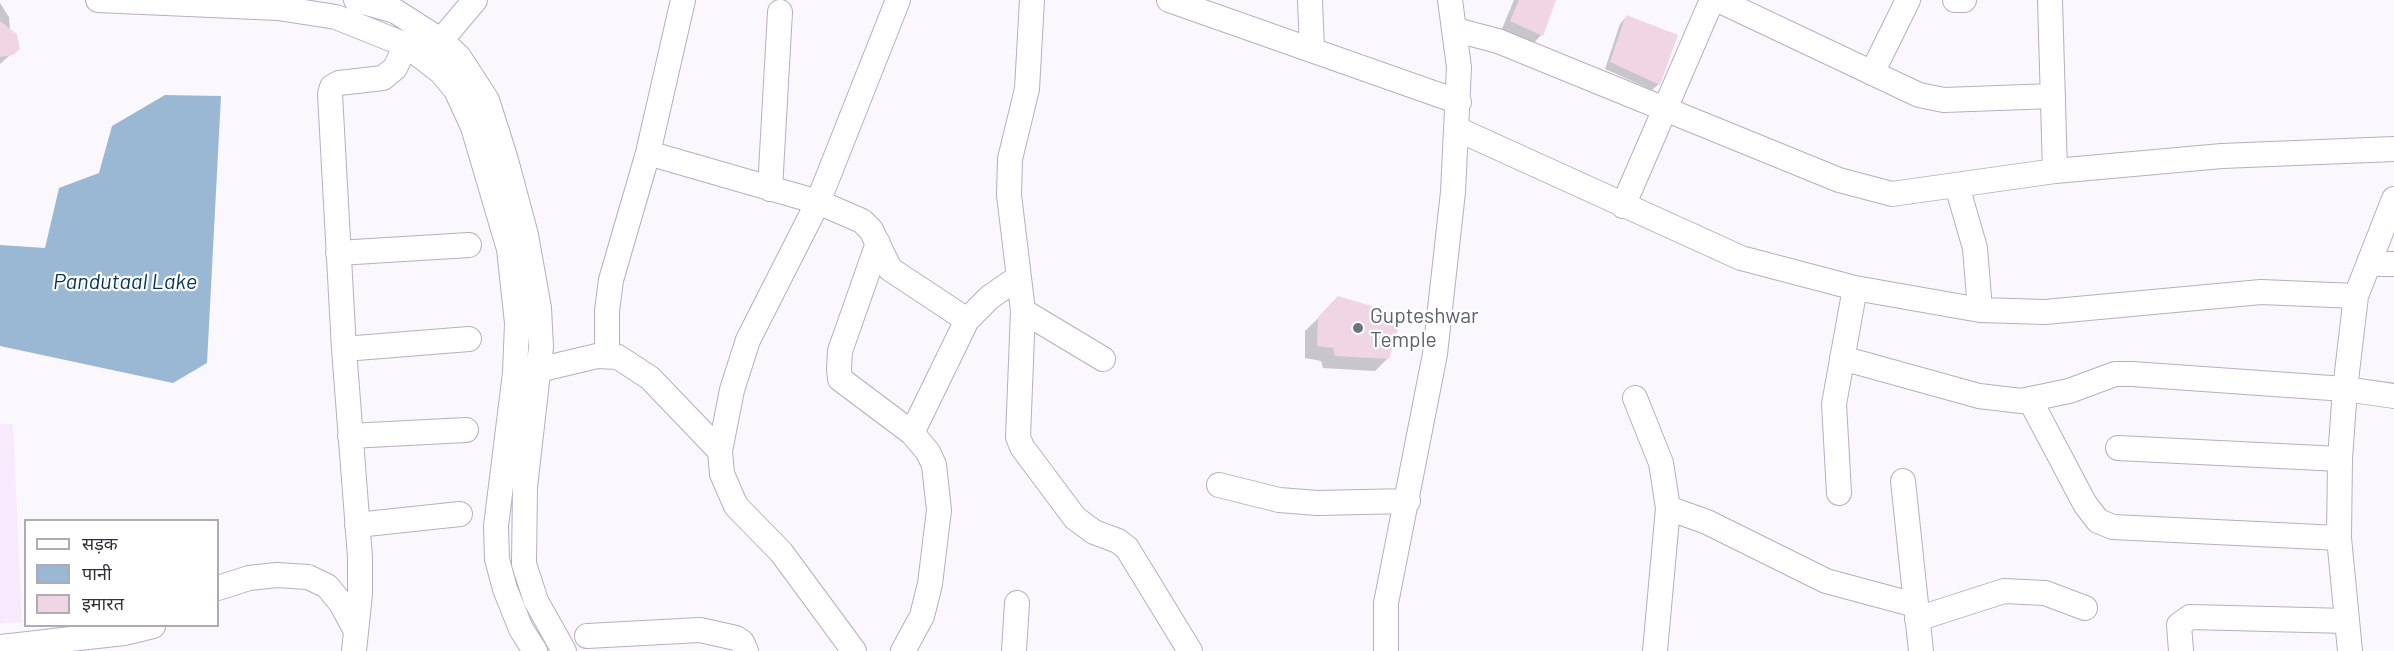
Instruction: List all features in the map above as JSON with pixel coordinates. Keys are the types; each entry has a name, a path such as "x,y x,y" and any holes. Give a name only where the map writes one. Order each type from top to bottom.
{"street":[{"path":"98,0 278,8 336,17 415,52 441,72 456,90 473,127 508,249 517,323 515,373 496,526 497,559 505,589 521,629 535,651"},
{"path":"356,0 395,11 442,41 459,57 487,100 526,235 539,308 541,347 525,488 524,564 537,601 564,651"},
{"path":"355,641 360,594 357,525 344,349 330,94 332,87 339,83 383,78 415,52 442,41 475,0"},
{"path":"607,355 607,311 611,280 648,153 683,0"},
{"path":"855,651 781,552 736,506 722,474 720,451 732,390 748,340 818,202 898,0"},
{"path":"1032,0 1027,89 1010,159 1009,195 1023,311 1017,425 1022,447 1076,518 1094,532 1118,541 1127,548 1190,651"},
{"path":"1169,0 1459,102"},
{"path":"1310,0 1312,49"},
{"path":"1386,651 1386,603 1408,501 1435,354 1453,192 1459,102 1456,30 1450,0"},
{"path":"1623,206 1712,0"},
{"path":"1718,0 1919,94 1944,100 2053,96"},
{"path":"1872,73 1908,0"},
{"path":"1955,0 1964,0"},
{"path":"2050,0 2055,171"},
{"path":"770,189 780,12"},
{"path":"1456,30 1498,41 1839,180 1892,194 2055,171 2222,156 2394,149"},
{"path":"1457,129 1742,258 1855,288 1980,310 2045,312 2261,292 2356,296"},
{"path":"648,153 818,202 862,221 878,243 890,269 967,320"},
{"path":"1957,186 1975,248 1980,310"},
{"path":"2350,651 2339,538 2340,459 2345,389 2356,296 2394,199"},
{"path":"878,243 840,351 840,379 912,433 928,452 934,465 939,510 930,584 922,616 903,651"},
{"path":"338,253 469,245"},
{"path":"2369,264 2394,264"},
{"path":"912,433 967,320 990,297 1019,277"},
{"path":"1839,493 1834,404 1855,288"},
{"path":"1023,311 1103,359"},
{"path":"344,349 469,339"},
{"path":"538,370 607,355 629,362 650,378 720,451"},
{"path":"1842,358 1979,396 2030,400 2068,391 2115,374 2345,389 2394,396"},
{"path":"1635,398 1660,463 1668,508 1655,651"},
{"path":"2030,400 2085,504 2098,521 2113,526 2339,538"},
{"path":"350,436 466,430"},
{"path":"2118,448 2340,459"},
{"path":"1903,481 1921,651"},
{"path":"1219,485 1279,500 1317,503 1408,501"},
{"path":"1668,508 1707,522 1826,581 1916,612 2004,591 2045,593 2085,608"},
{"path":"357,525 460,514"},
{"path":"219,588 268,576 308,577 327,586 341,603 355,641"},
{"path":"1014,651 1017,603"},
{"path":"2181,651 2179,625 2190,617 2347,621"},
{"path":"0,647 124,633 149,627"},
{"path":"587,636 700,630 736,638 742,642 746,651"}],"shaded area":[{"path":"0,424 13,424 22,622 0,624"}],"water":[{"name":"Pandutaal Lake","path":"165,95 221,96 207,363 173,383 0,346 0,245 45,248 59,188 99,173 112,126"}],"building":[{"path":"1519,0 1556,0 1543,36 1510,21"},
{"path":"1626,15 1678,35 1660,85 1610,62"},
{"path":"0,21 17,34 20,49 13,55 0,57"},
{"name":"Gupteshwar Temple","path":"1338,296 1402,315 1389,359 1335,356 1333,348 1317,346 1318,317"}],"place":[{"name":"Gupteshwar Temple","path":"1358,328"}]}
